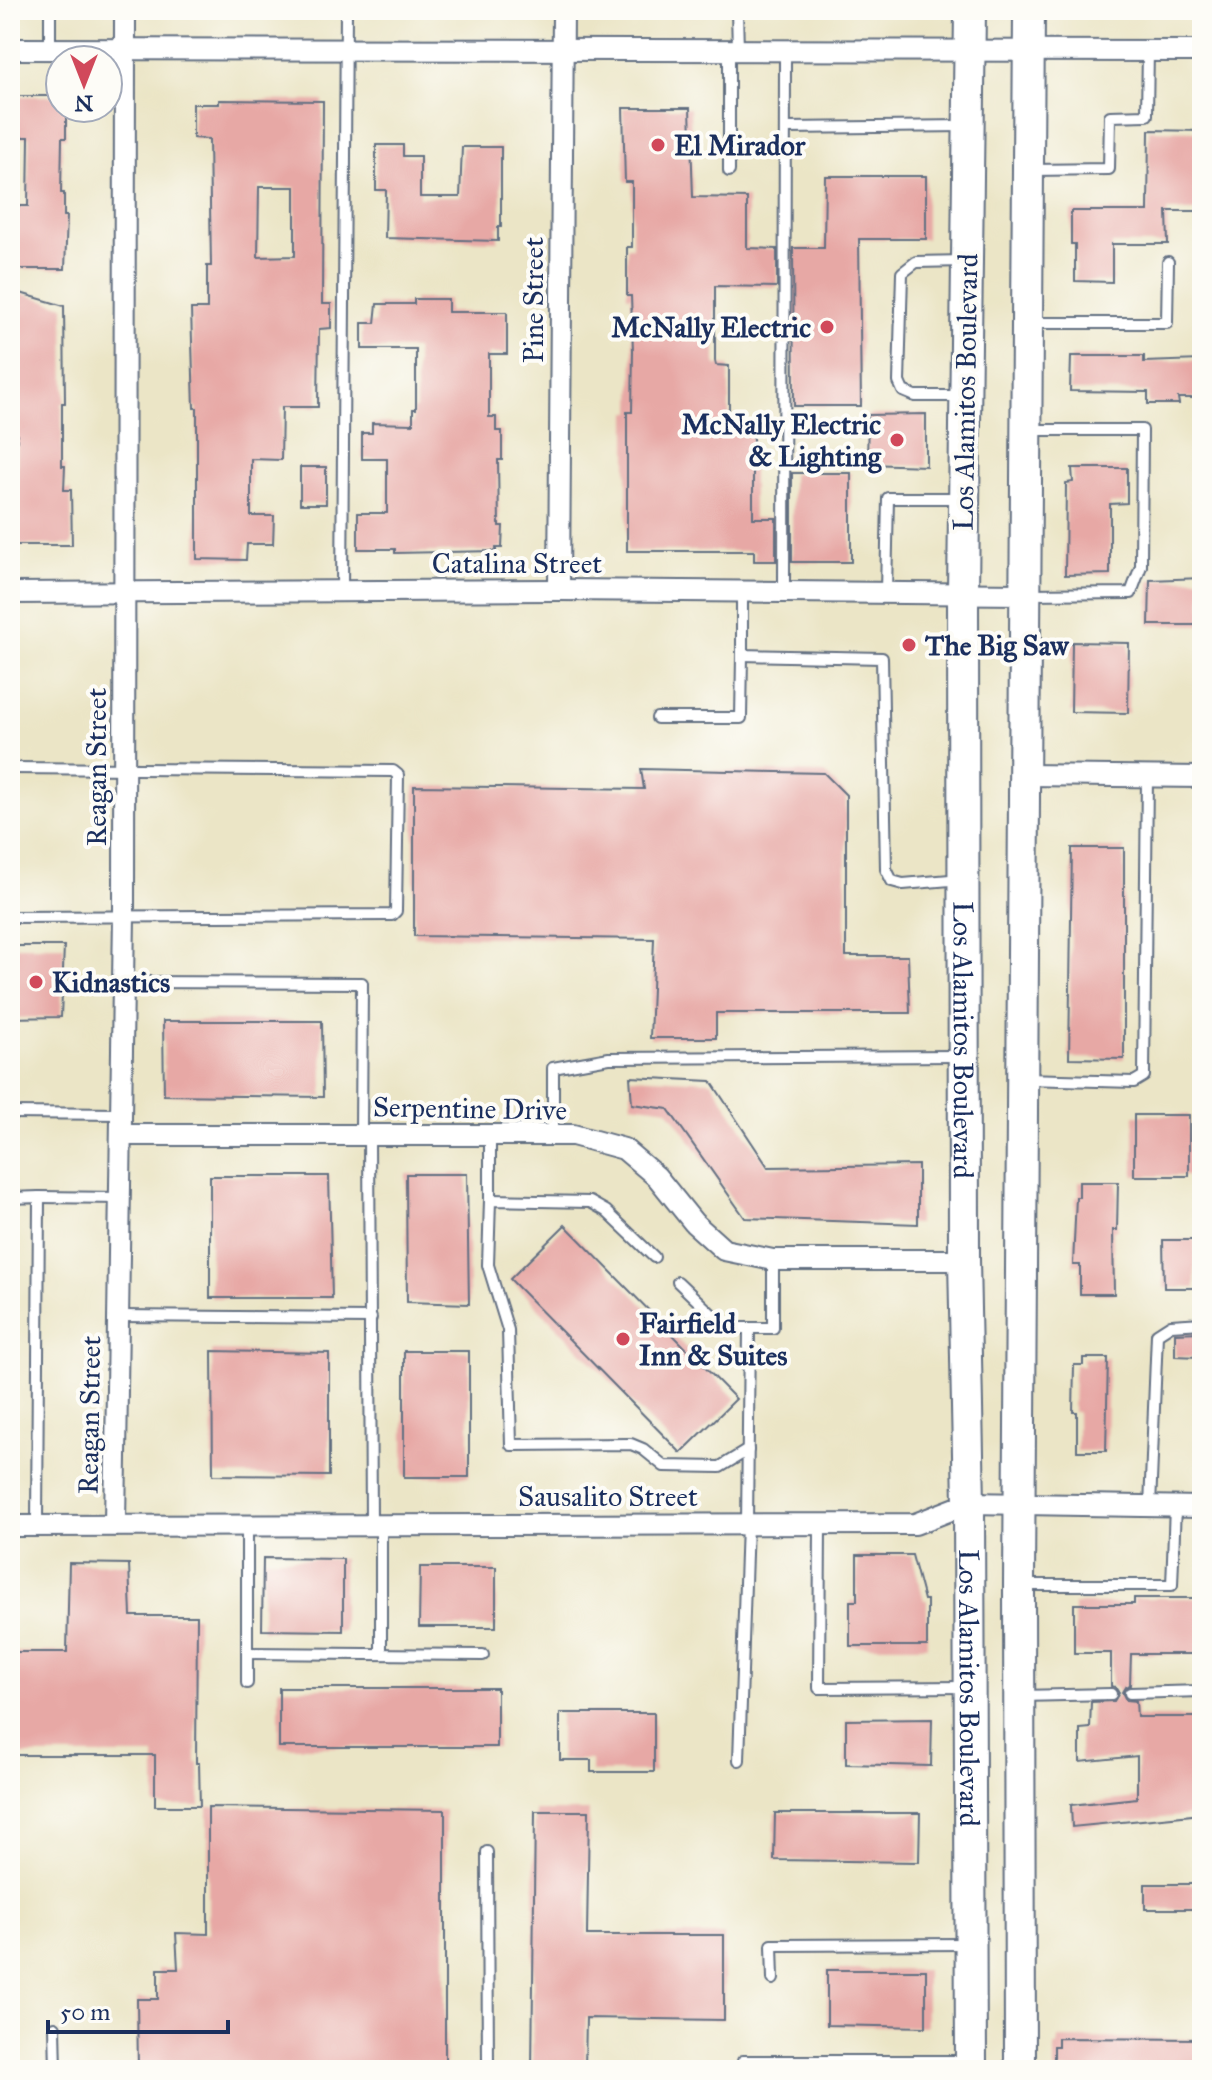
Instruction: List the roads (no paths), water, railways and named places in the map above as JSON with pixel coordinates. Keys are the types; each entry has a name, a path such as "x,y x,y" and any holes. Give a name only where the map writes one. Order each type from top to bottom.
{"main road":[{"name":"Los Alamitos Boulevard","path":"970,10 963,593 970,2066"},
{"name":"Los Alamitos Boulevard","path":"1020,2070 1019,1585 1029,10"}],"street":[{"name":"Reagan Street","path":"115,1524 124,915 125,10"},
{"name":"Pine Street","path":"559,590 563,10"},
{"path":"10,49 44,49"},
{"path":"125,49 1202,51"},
{"name":"Catalina Street","path":"10,593 559,590 1025,594"},
{"path":"1025,775 1202,777"},
{"name":"Serpentine Drive","path":"122,1135 573,1135 624,1149 657,1177 694,1223 724,1250 773,1260 964,1260"},
{"name":"Sausalito Street","path":"10,1526 915,1524 969,1503 1202,1507"}],"lane":[{"path":"50,10 50,44"},
{"path":"342,592 346,10"},
{"path":"729,171 737,10"},
{"path":"1029,170 1109,169 1110,116 1147,115 1148,50"},
{"path":"784,592 785,51"},
{"path":"785,128 968,126"},
{"path":"966,396 915,396 903,391 899,382 902,273 916,262 967,261"},
{"path":"1027,323 1167,323 1168,262"},
{"path":"1025,594 1131,593 1141,566 1142,430 1026,430"},
{"path":"886,592 888,498 964,498"},
{"path":"657,718 741,718 742,591"},
{"path":"742,655 882,658 886,869 892,881 903,884 964,879"},
{"path":"10,768 393,771 398,775 396,911 392,915 10,917"},
{"path":"1023,1079 1134,1082 1144,1076 1147,776"},
{"path":"123,982 362,983 381,1654"},
{"path":"553,1135 553,1068 609,1058 965,1056"},
{"path":"10,1113 122,1114"},
{"path":"490,1135 488,1265 508,1330 511,1445 631,1444 643,1449 664,1466 720,1467 748,1450"},
{"path":"37,1526 39,1197"},
{"path":"10,1198 121,1198"},
{"path":"490,1200 590,1202 606,1211 654,1257"},
{"path":"678,1282 726,1328 773,1328 773,1260"},
{"path":"119,1316 371,1318"},
{"path":"1150,1506 1157,1334 1171,1325 1202,1323"},
{"path":"739,1760 747,1524 749,1328"},
{"path":"1019,1585 1172,1585 1175,1506"},
{"path":"247,1524 247,1683"},
{"path":"820,1524 819,1688 970,1687"},
{"path":"247,1653 483,1655"},
{"path":"1130,1693 1202,1691"},
{"path":"1019,1696 1111,1694"},
{"path":"487,1852 488,2070"},
{"path":"773,1979 772,1945 970,1944"},
{"path":"55,2027 56,2070"},
{"path":"743,2070 743,2061 970,2066"}],"place":[{"name":"El Mirador","path":"658,145"},
{"name":"McNally Electric","path":"827,327"},
{"name":"McNally Electric & Lighting","path":"897,440"},
{"name":"The Big Saw","path":"909,645"},
{"name":"Kidnastics","path":"36,982"},
{"name":"Fairfield Inn & Suites","path":"623,1339"}]}
